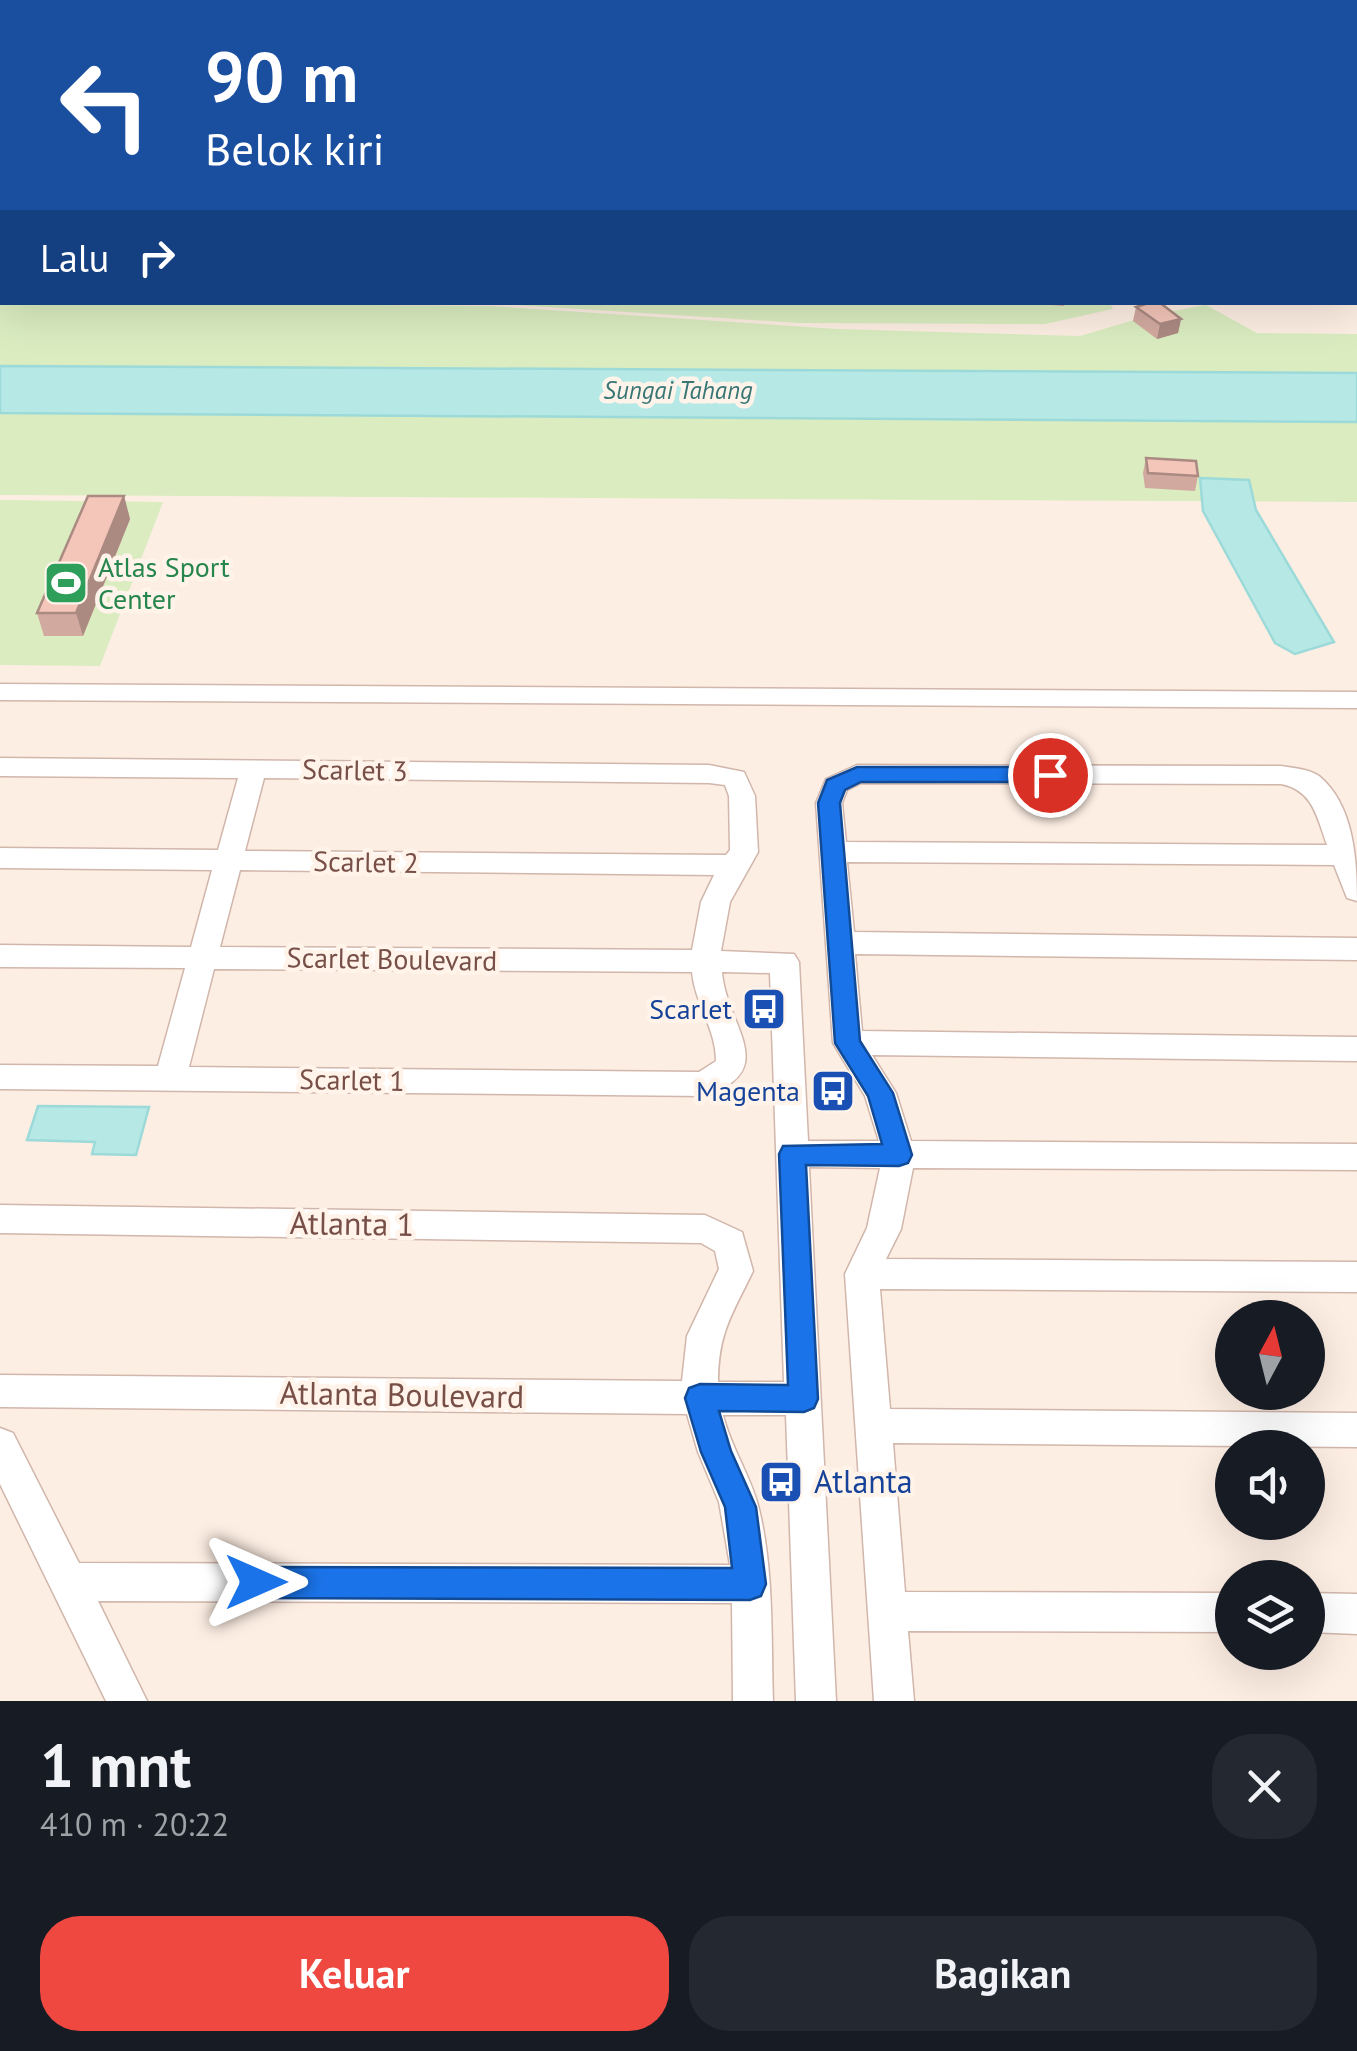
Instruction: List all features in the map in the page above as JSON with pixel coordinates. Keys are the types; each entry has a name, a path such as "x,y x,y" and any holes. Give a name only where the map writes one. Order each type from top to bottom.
{"street":[{"path":"0,692 1357,700"},
{"name":"Scarlet 3","path":"0,767 709,774 735,778 742,796 744,852 731,865"},
{"path":"170,1078 254,770"},
{"path":"894,1701 862,1274 884,1229 899,1155 880,1093 848,1043 829,803 835,785 857,774 1282,775 1307,780 1323,798 1357,891"},
{"path":"833,852 1344,855"},
{"name":"Scarlet 2","path":"0,858 731,865"},
{"path":"707,962 710,920 731,865"},
{"path":"839,943 1357,949"},
{"name":"Scarlet Boulevard","path":"0,956 784,962 792,1154"},
{"name":"Scarlet 1","path":"0,1077 704,1084 731,1068 732,1040 712,1002 707,962"},
{"path":"848,1043 1357,1049"},
{"path":"816,1701 792,1154 1357,1157"},
{"name":"Atlanta 1","path":"0,1219 705,1229 730,1242 736,1270 714,1300 700,1348 700,1398"},
{"path":"862,1274 1357,1276"},
{"name":"Atlanta Boulevard","path":"0,1391 804,1399"},
{"path":"700,1398 716,1452 740,1507 750,1584 753,1701"},
{"path":"874,1426 1357,1430"},
{"path":"0,1446 127,1701"},
{"path":"66,1582 750,1584"},
{"path":"887,1611 1215,1613"},
{"path":"1325,1613 1357,1614"}],"green space":[{"path":"0,305 490,306 838,329 1080,336 1151,315 1206,305 1257,333 1357,334 1357,502 0,495"},
{"path":"516,305 1111,305 1113,309 1045,324 800,323"},
{"name":"Atlas Sport Center","path":"0,500 163,502 100,666 0,665"}],"water":[{"name":"Sungai Tahang","path":"0,366 1357,373 1357,422 0,413"},
{"path":"1200,478 1249,480 1256,510 1334,642 1295,654 1275,643 1203,511"},
{"path":"38,1106 149,1107 136,1155 92,1154 95,1142 27,1140"}],"building":[{"path":"1163,305 1181,319 1160,324 1136,307"},
{"path":"1146,458 1196,461 1198,476 1148,473"},
{"path":"88,496 124,496 76,613 37,613"}],"place":[{"name":"Atlas Sport Center","path":"66,583"},
{"name":"Scarlet","path":"764,1009"},
{"name":"Magenta","path":"833,1091"},
{"name":"Atlanta","path":"781,1482"}],"route":[{"path":"256,1582 750,1584 740,1507 716,1452 700,1398 804,1399 792,1154 899,1155 880,1093 848,1043 829,803 835,785 857,774 1050,775"}]}
